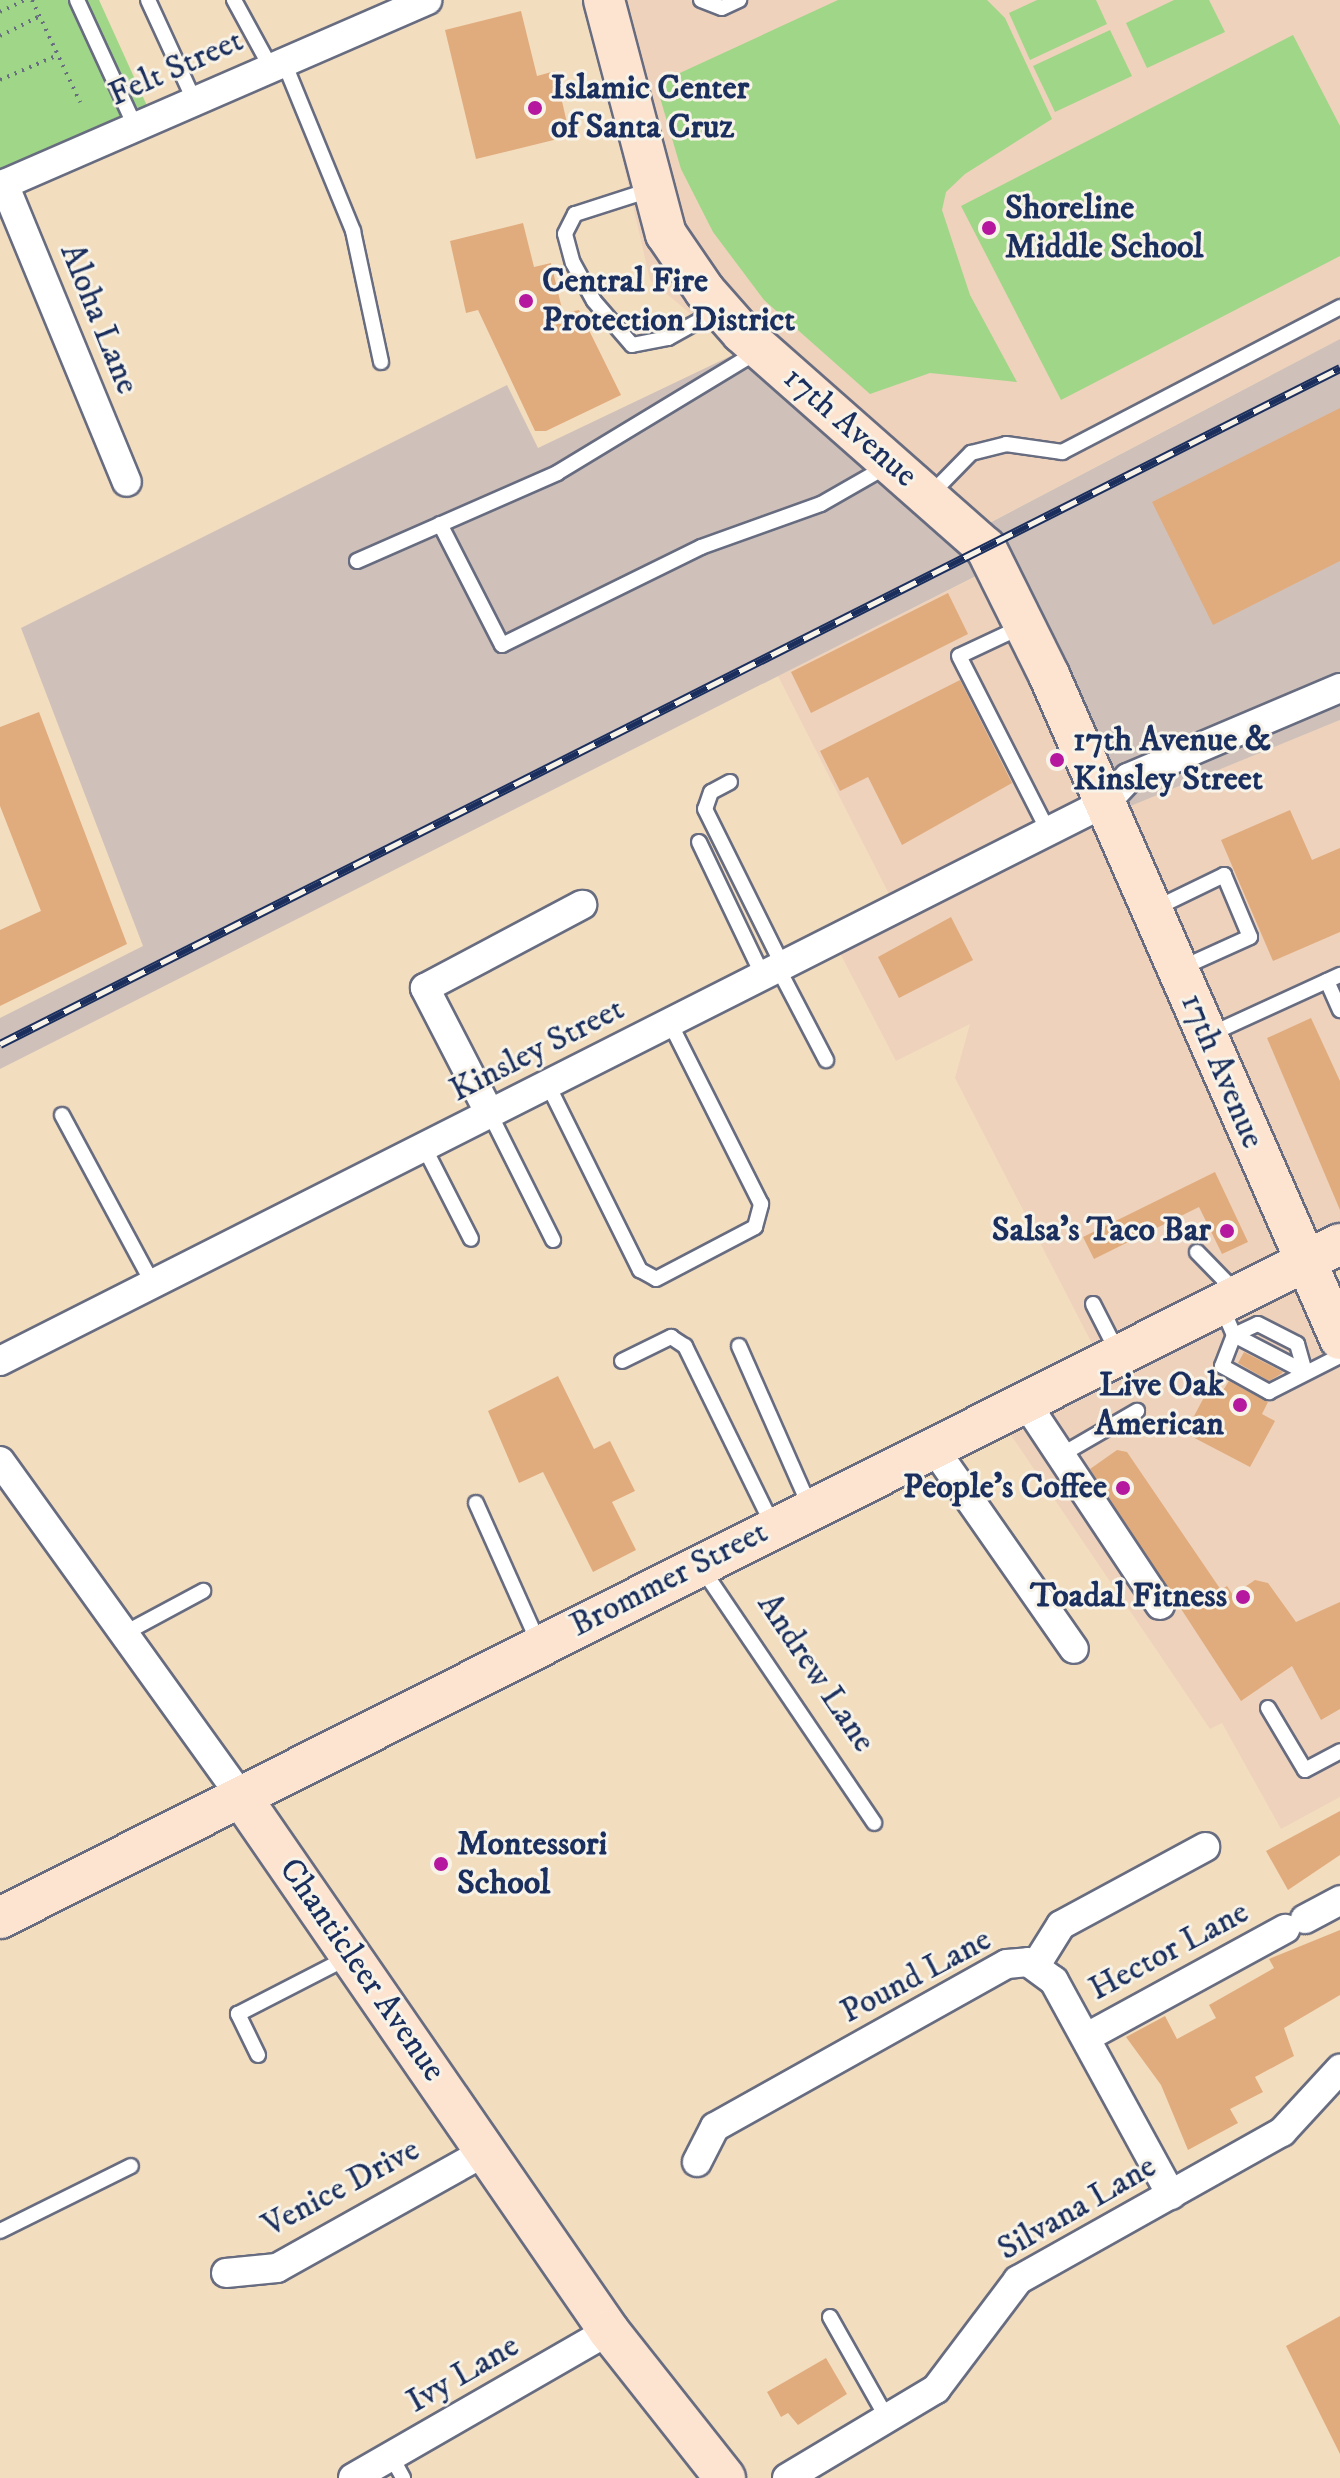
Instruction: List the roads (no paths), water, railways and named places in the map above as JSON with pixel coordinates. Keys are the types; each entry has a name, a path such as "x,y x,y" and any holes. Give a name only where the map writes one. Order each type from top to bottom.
{"main road":[{"name":"17th Avenue","path":"604,0 666,234 720,308 761,349 930,495 986,548 1106,802 1340,1339"},
{"name":"Brommer Street","path":"0,1918 1118,1353 1230,1310 1304,1261 1340,1244"},
{"name":"Chanticleer Avenue","path":"241,1797 609,2331 725,2478"}],"street":[{"name":"Felt Street","path":"2,185 427,0"},
{"name":"Aloha Lane","path":"2,185 127,482"},
{"path":"1106,802 1128,778 1165,759 1340,688"},
{"name":"Kinsley Street","path":"0,1361 1106,802"},
{"path":"490,1114 425,988 582,905"},
{"path":"1024,1400 1160,1605"},
{"path":"933,1447 1074,1649"},
{"name":"Chanticleer Avenue","path":"0,1461 241,1797"},
{"path":"1036,1965 1061,1925 1205,1847"},
{"name":"Hector Lane","path":"1087,2037 1340,1900"},
{"name":"Pound Lane","path":"697,2162 715,2127 1007,1964 1036,1965 1087,2037 1171,2195"},
{"name":"Silvana Lane","path":"787,2478 888,2420 946,2378 982,2319 1018,2280 1295,2124 1340,2069"},
{"name":"Venice Drive","path":"226,2273 277,2268 486,2151"},
{"name":"Ivy Lane","path":"353,2478 397,2467 609,2331"}],"lane":[{"path":"77,0 135,126"},
{"path":"148,0 194,100"},
{"path":"234,0 277,63 353,231 381,362"},
{"path":"701,0 722,8 739,0"},
{"path":"653,189 603,200 567,223 573,263 594,301 643,348 720,308"},
{"path":"930,495 971,453 1006,444 1062,452 1340,307"},
{"path":"357,561 557,473 761,349"},
{"path":"440,524 502,645 701,547 821,504 892,463"},
{"path":"1024,625 959,656 1048,831"},
{"path":"730,782 711,792 705,809 775,970"},
{"path":"699,842 826,1060"},
{"path":"1152,909 1224,875 1250,937 1178,969"},
{"path":"1207,1036 1333,978 1340,1010"},
{"path":"548,1085 640,1270 656,1279 755,1227 761,1204 670,1023"},
{"path":"490,1114 553,1240"},
{"path":"62,1115 153,1284"},
{"path":"424,1147 471,1239"},
{"path":"1197,1252 1230,1310 1305,1372"},
{"path":"1093,1304 1118,1353"},
{"path":"1230,1310 1222,1366 1269,1392 1340,1356"},
{"path":"1230,1310 1297,1344 1305,1372"},
{"path":"622,1361 671,1337 685,1346 773,1527"},
{"path":"739,1346 811,1508"},
{"path":"1061,1455 1137,1411"},
{"path":"476,1503 539,1644"},
{"name":"Andrew Lane","path":"698,1564 874,1823"},
{"path":"125,1633 203,1591"},
{"path":"1268,1708 1305,1770 1340,1751"},
{"path":"258,2055 238,2014 351,1956"},
{"path":"0,2231 131,2166"},
{"path":"830,2317 888,2420"}],"railway":[{"path":"0,1044 1340,368"}],"place":[{"name":"Islamic Center of Santa Cruz","path":"535,108"},
{"name":"Shoreline Middle School","path":"989,228"},
{"name":"Central Fire Protection District","path":"526,301"},
{"name":"17th Avenue & Kinsley Street","path":"1057,760"},
{"name":"Salsa's Taco Bar","path":"1227,1231"},
{"name":"Live Oak American","path":"1240,1405"},
{"name":"People's Coffee","path":"1123,1488"},
{"name":"Toadal Fitness","path":"1243,1597"},
{"name":"Montessori School","path":"441,1864"}]}
